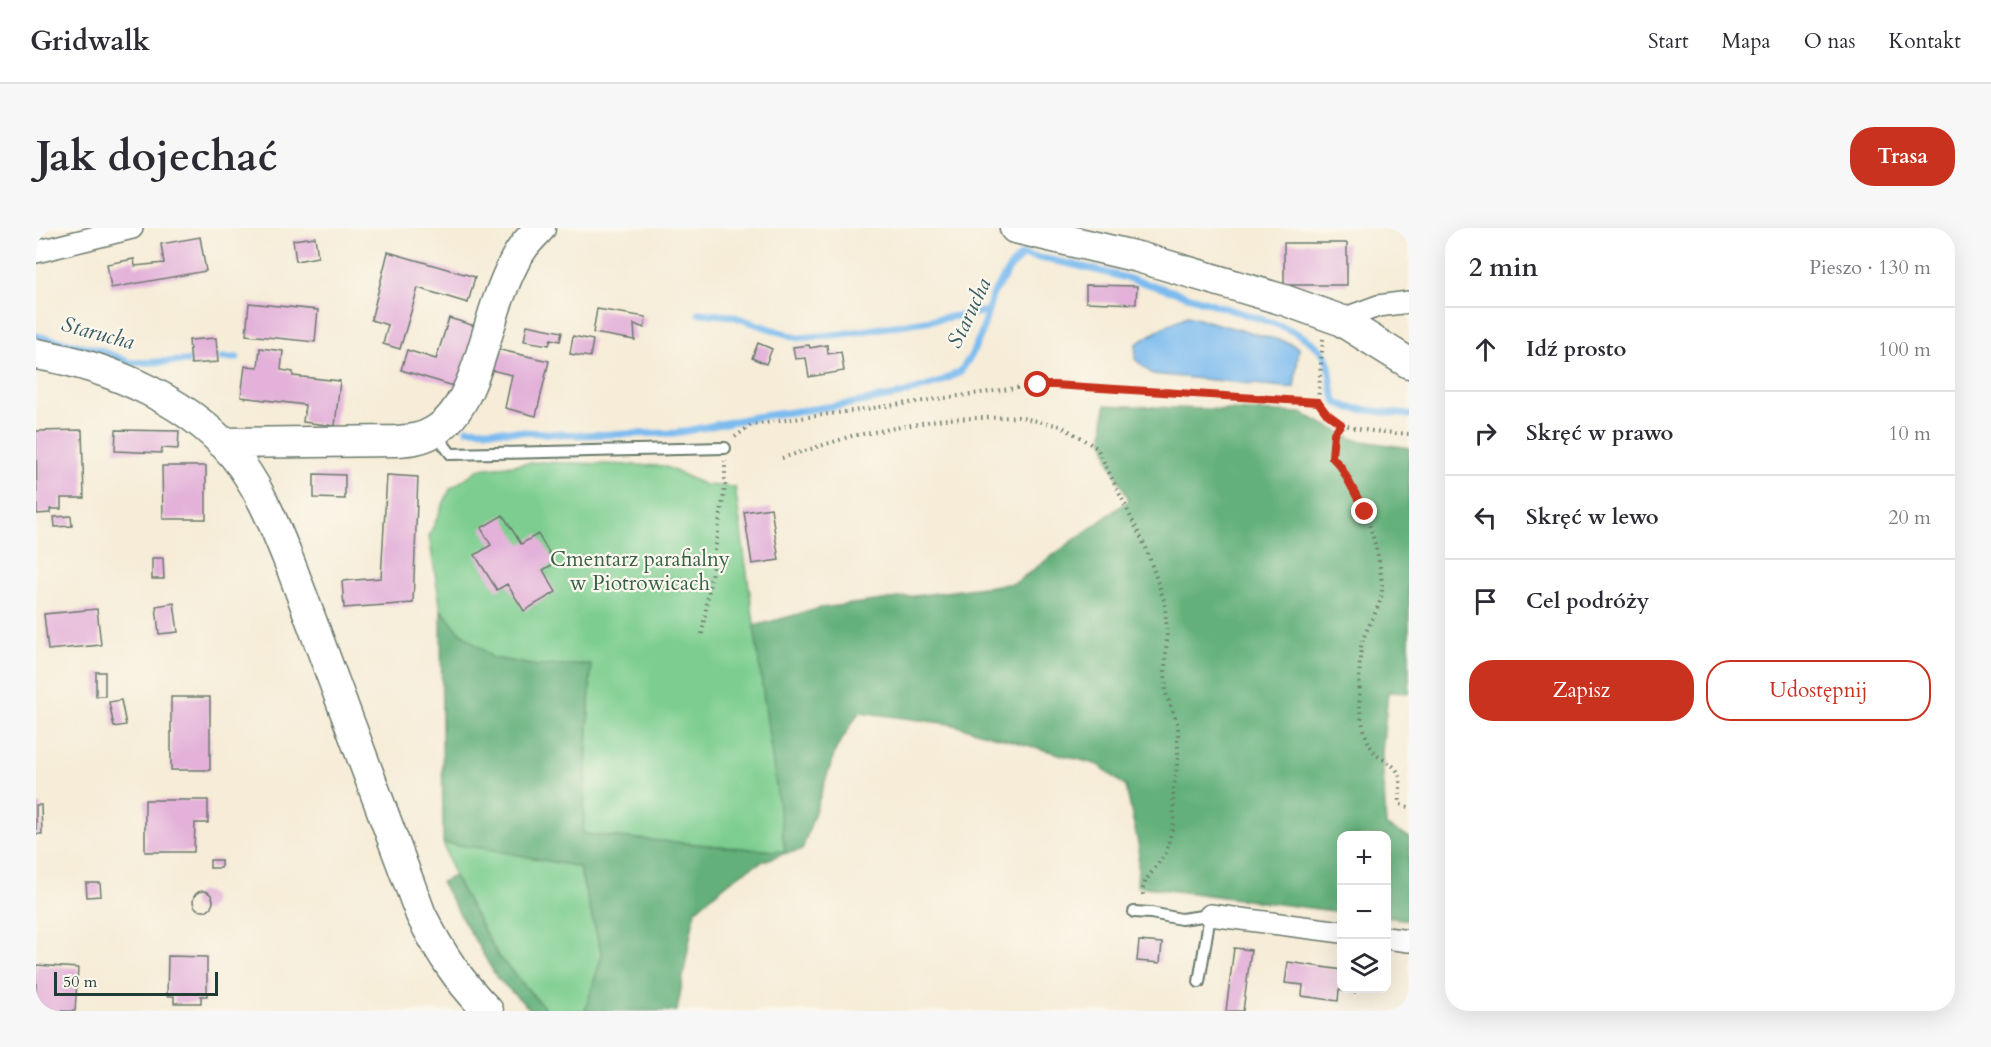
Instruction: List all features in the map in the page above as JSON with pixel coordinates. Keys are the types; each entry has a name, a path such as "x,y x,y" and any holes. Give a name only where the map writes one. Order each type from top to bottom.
{"street":[{"path":"36,252 132,228"},
{"path":"222,443 398,441 416,439 434,432 451,418 463,400 498,301 521,250 540,228"},
{"path":"1015,228 1138,258 1284,300 1332,327 1409,363"},
{"path":"1332,327 1378,306 1409,302"},
{"path":"36,354 58,357 109,373 174,404 222,443 240,463 252,481 280,539 421,915 452,970 488,1011"},
{"path":"1210,915 1337,931"},
{"path":"1391,939 1409,941"}],"lane":[{"path":"434,432 451,454 724,448"},
{"path":"1134,912 1181,919 1210,915 1199,981"}],"path":[{"path":"1332,327 1321,370 1318,402 1326,413 1341,424 1362,429 1409,434"},
{"path":"702,634 725,487 724,448 739,432 751,425 1038,385 1318,402"},
{"path":"782,458 852,436 943,419 1018,417 1060,426 1097,448 1146,548 1165,603 1166,694 1178,725 1178,758 1173,796 1174,821 1166,853 1146,880 1142,891 1151,913"},
{"path":"1341,424 1334,433 1332,457 1341,467 1365,512 1375,541 1382,593 1361,644 1360,710 1368,742 1377,755 1391,763 1398,773 1401,783 1398,799 1401,805 1409,807"}],"green space":[{"path":"1105,405 1301,413 1356,440 1409,448 1409,693 1388,692 1382,752 1386,826 1409,837 1409,920 1391,918 1391,831 1337,831 1337,911 1137,886 1139,848 1126,787 1099,765 950,724 859,712 836,749 802,850 785,853 756,864 731,880 695,911 677,1011 585,1011 602,955 579,867 483,848 443,843 441,610 459,631 493,658 537,666 591,664 583,834 785,852 754,626 821,608 1015,583 1129,500 1110,463 1103,438"},
{"name":"Cmentarz parafialny w Piotrowicach","path":"540,462 664,466 705,485 735,487 786,852 583,834 591,664 537,666 493,658 459,631 441,610 429,536 450,489 479,469"},
{"path":"443,843 483,848 579,867 602,955 585,1011 547,1011 498,956 454,876"},
{"path":"454,876 498,956 547,1011 532,1011 497,978 441,882"}],"water":[{"path":"1187,316 1287,342 1299,348 1294,388 1152,374 1135,359 1136,344"}],"building":[{"path":"200,237 206,271 111,288 107,264 134,259 135,266 164,263 161,244"},
{"path":"315,237 318,257 296,261 293,240"},
{"path":"1284,243 1347,243 1347,285 1284,285"},
{"path":"388,252 475,277 468,303 418,288 400,349 383,344 388,325 371,320"},
{"path":"1086,285 1137,286 1136,304 1086,302"},
{"path":"249,303 318,310 315,342 246,335"},
{"path":"597,309 646,317 644,328 634,324 635,340 593,333"},
{"path":"449,318 475,326 457,387 401,370 407,350 436,359"},
{"path":"527,325 562,332 560,341 551,339 549,345 524,341"},
{"path":"573,336 593,340 590,357 570,354"},
{"path":"216,338 218,362 191,364 189,340"},
{"path":"758,343 772,349 766,364 752,358"},
{"path":"809,345 810,348 827,345 828,354 841,352 844,371 809,377 806,358 795,359 793,347"},
{"path":"260,348 283,351 281,370 293,372 293,376 340,381 335,426 303,422 305,405 241,397 245,366 258,367"},
{"path":"496,349 549,361 536,416 505,408 512,375 491,370"},
{"path":"82,430 84,498 61,498 61,509 50,509 50,513 37,514 36,431"},
{"path":"116,430 179,431 178,449 162,448 161,453 115,451"},
{"path":"162,466 206,466 206,519 163,519"},
{"path":"314,474 345,475 345,499 314,498"},
{"path":"387,475 418,477 413,603 344,608 342,581 381,578"},
{"path":"771,508 779,560 752,564 744,512"},
{"path":"503,515 521,544 538,534 555,563 543,570 556,592 524,611 507,584 497,590 475,555 491,545 481,528"},
{"path":"71,516 72,526 55,527 54,517"},
{"path":"152,558 163,558 164,579 152,579"},
{"path":"174,603 178,632 159,634 156,606"},
{"path":"97,609 101,645 48,650 44,614"},
{"path":"96,672 105,672 105,696 96,696"},
{"path":"171,697 210,697 210,770 171,770"},
{"path":"121,700 126,725 114,727 109,702"},
{"path":"145,800 208,800 208,823 195,823 194,852 145,852"},
{"path":"36,805 41,805 42,834 36,834"},
{"path":"210,860 221,860 221,868 210,868"},
{"path":"86,883 100,883 101,896 87,897"},
{"path":"199,891 207,891 213,897 213,905 207,911 199,911 193,905 193,897"},
{"path":"1139,941 1162,943 1160,963 1137,961"},
{"path":"1234,948 1251,950 1243,1011 1226,1011"},
{"path":"168,956 207,957 207,996 201,996 201,1003 174,1003 174,996 167,996"},
{"path":"1288,962 1337,969 1338,1001 1302,996 1303,985 1285,983"},
{"path":"36,965 78,968 75,1011 36,1011"}],"waterway":[{"name":"Starucha","path":"467,429 579,435 676,433 755,417 902,394 938,383 960,372 971,356 982,332 992,296 1009,269 1022,255 1126,278 1286,328 1307,339 1323,353 1329,366 1337,403 1350,408 1409,415"},
{"path":"699,313 732,316 798,338 843,334 988,311"},
{"name":"Starucha","path":"36,336 99,350 131,363 187,361"},
{"name":"Starucha","path":"222,358 237,358"}],"route":[{"path":"1038,385 1318,402 1326,413 1341,424 1334,433 1332,457 1341,467 1365,512"}]}
